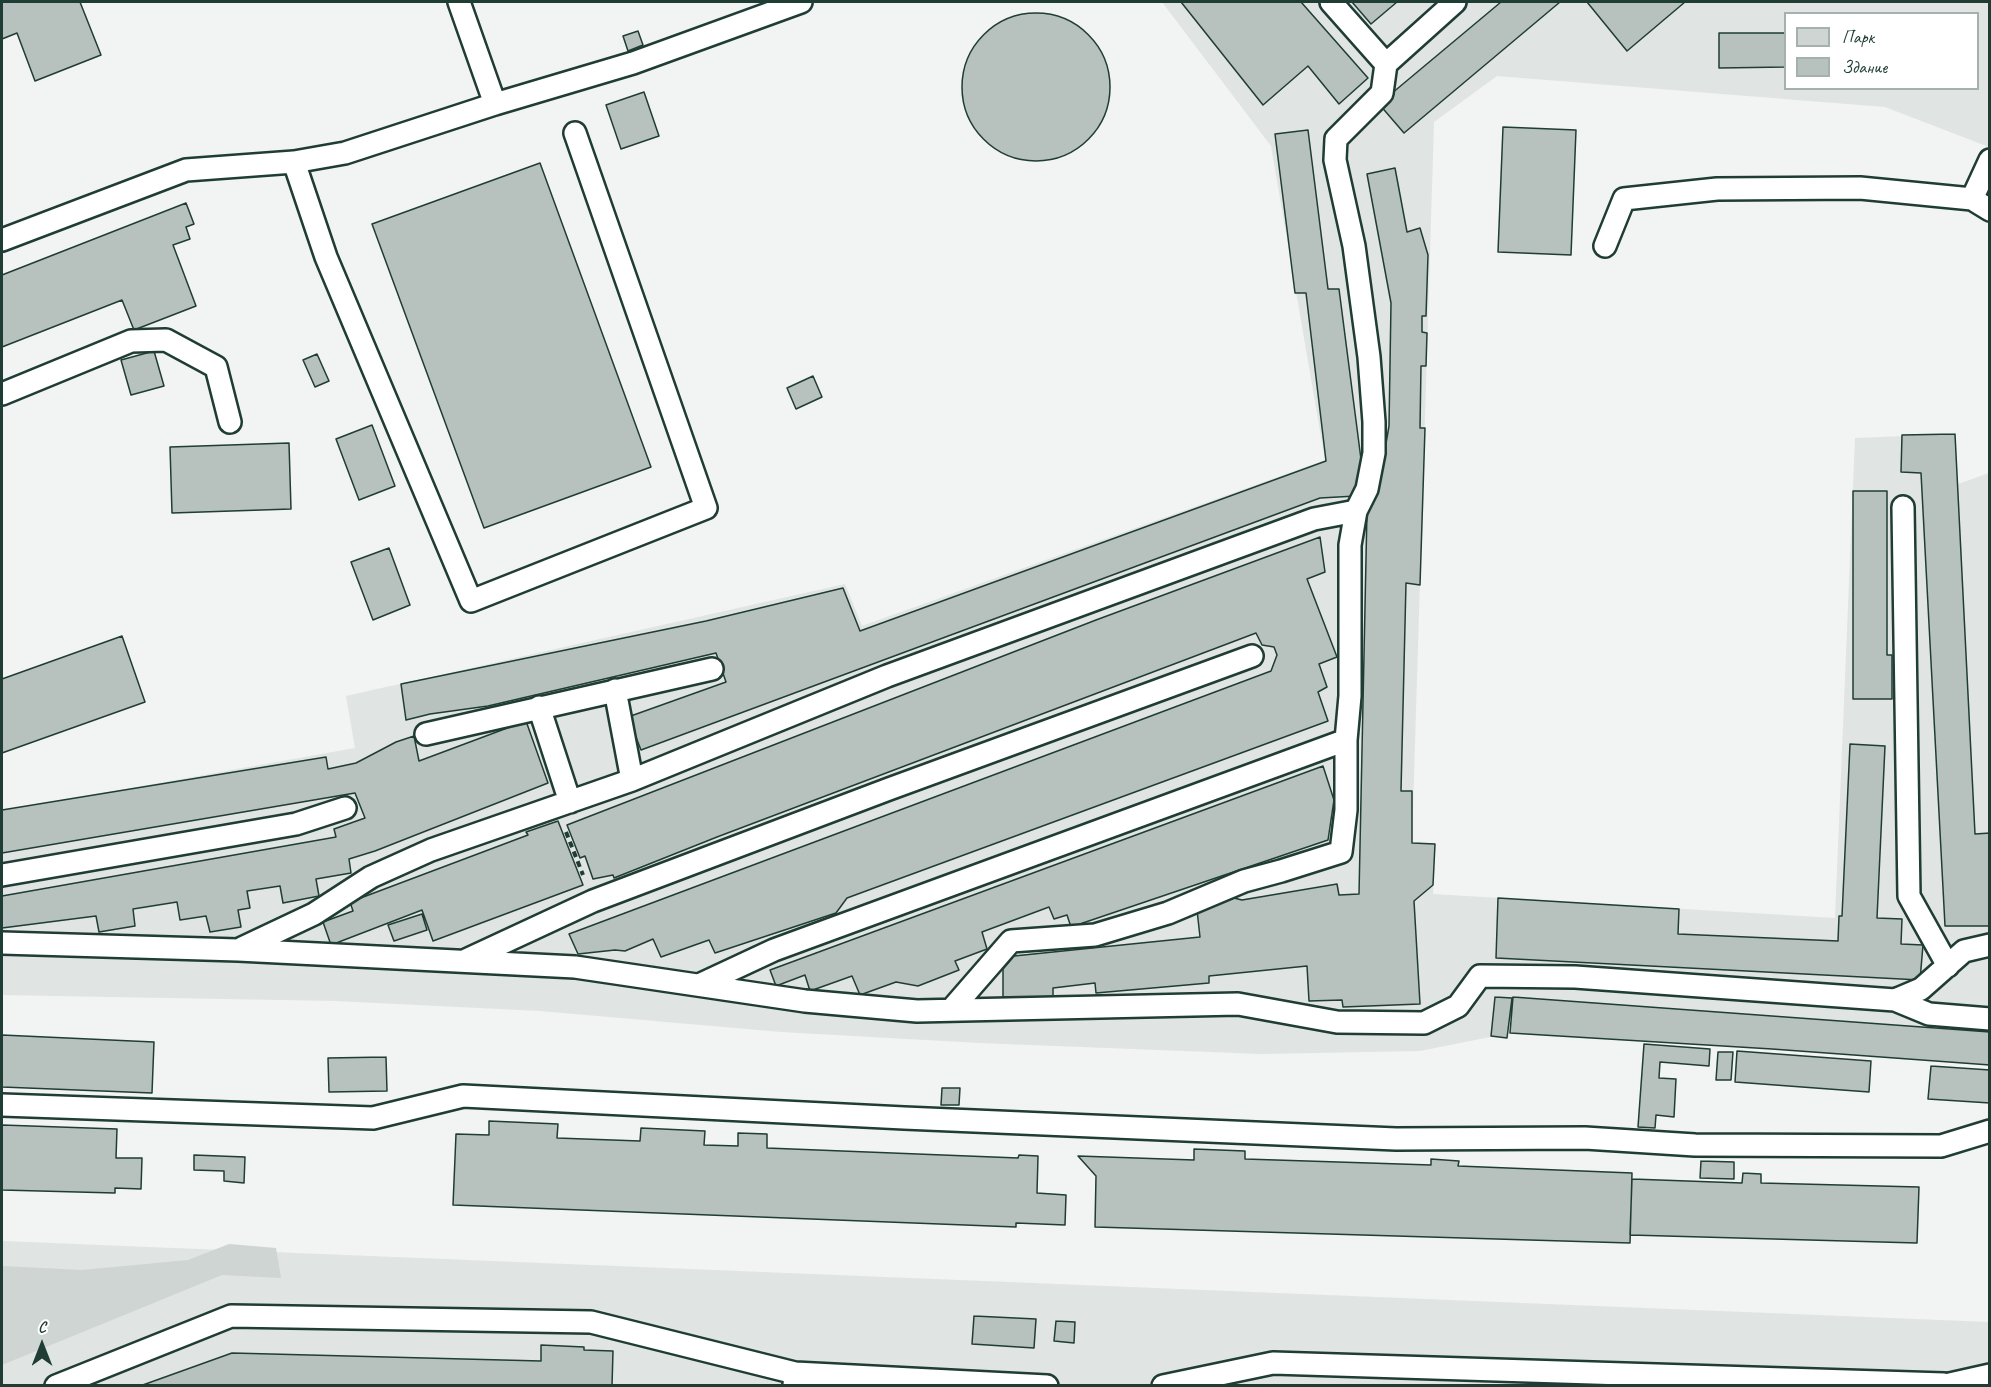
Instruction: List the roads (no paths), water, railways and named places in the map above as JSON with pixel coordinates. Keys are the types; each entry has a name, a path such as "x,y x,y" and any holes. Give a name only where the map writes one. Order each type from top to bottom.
{"lane":[{"path":"459,2 495,104"},
{"path":"2,240 186,170 294,162 345,153 495,104 633,63 801,2"},
{"path":"1330,2 1386,64"},
{"path":"951,1010 1011,941 1095,935 1168,913 1244,881 1341,852 1346,810 1346,740 1350,696 1350,545 1356,512 1367,489 1374,453 1374,422 1369,357 1354,246 1335,160 1336,139 1382,93 1386,64 1455,2"},
{"path":"294,162 326,257 471,601 706,508 574,133"},
{"path":"1605,246 1624,199 1717,189 1860,188 1981,204 1989,160"},
{"path":"2,394 131,341 165,340 216,367 230,422"},
{"path":"1903,507 1909,896 1948,966"},
{"path":"238,950 314,914 371,877 421,854 632,780 910,668 1314,519 1356,512"},
{"path":"462,962 593,901 888,789 1252,656"},
{"path":"426,734 712,669"},
{"path":"615,690 632,780"},
{"path":"539,707 563,804"},
{"path":"699,985 774,950 1346,740"},
{"path":"2,875 296,824 345,807"},
{"path":"2,943 238,950 575,968 805,1001 917,1011 1238,1004 1337,1022 1424,1023 1458,1006 1480,976 1575,977 1895,1000 1929,1014 1989,1019"},
{"path":"1895,1000 1921,989 1964,951 1989,945"},
{"path":"2,1105 373,1118 463,1096 1384,1138 1585,1138 1695,1145 1941,1146 1989,1131"},
{"path":"56,1386 231,1316 591,1322 794,1379 1047,1386"},
{"path":"1163,1386 1273,1363 1942,1385 1989,1375"}]}
